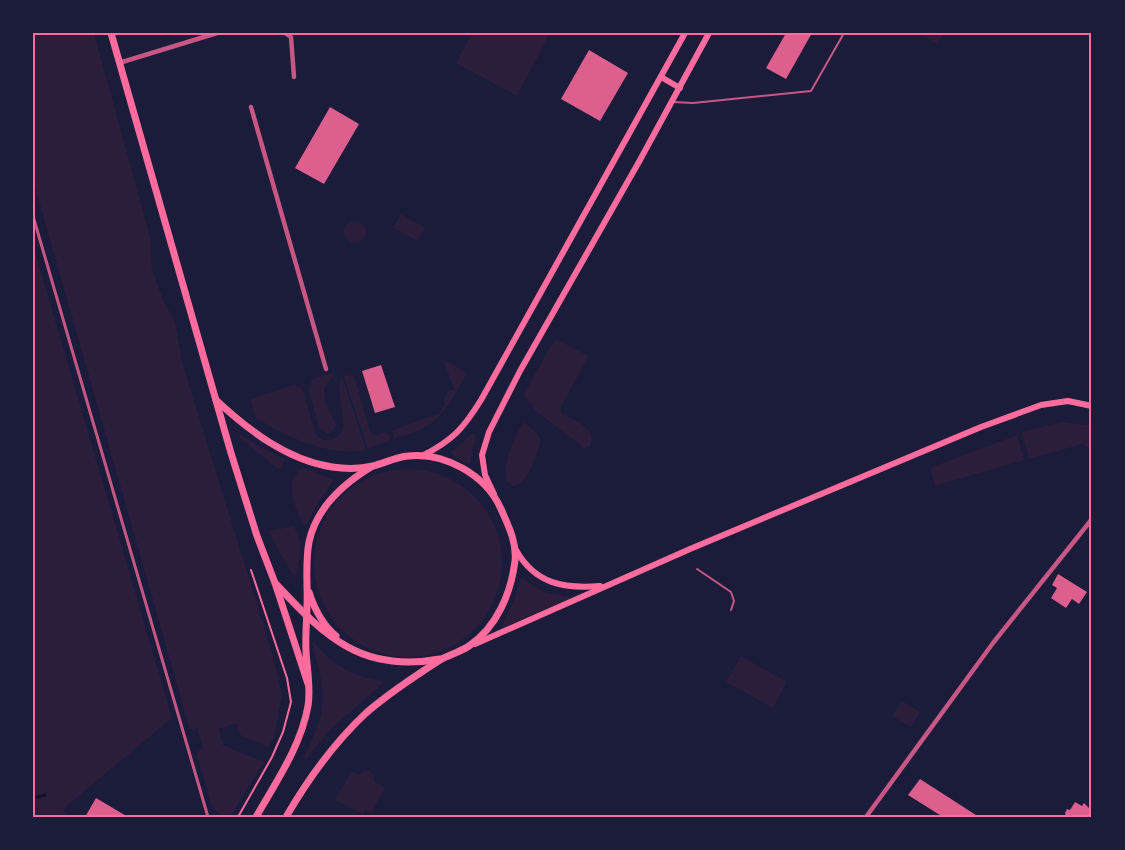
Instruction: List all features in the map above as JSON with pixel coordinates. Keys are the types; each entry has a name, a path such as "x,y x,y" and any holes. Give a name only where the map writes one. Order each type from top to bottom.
{"main road":[{"path":"111,33 257,536 276,583 308,684"},
{"path":"422,456 445,444 465,426 476,409 685,33"},
{"path":"606,585 577,588 562,586 543,579 531,569 516,549 485,475 482,455 489,432 520,371 710,33"},
{"path":"661,77 680,88"},
{"path":"216,400 255,434 297,457 332,467 350,469 373,466 407,456 442,459 481,480 496,497"},
{"path":"286,817 306,783 329,752 366,713 399,687 443,659 606,585 981,427 1041,405 1068,401 1092,406"},
{"path":"256,817 298,740 309,702 306,571 309,541 315,526 335,493 351,478 373,466"},
{"path":"469,647 485,631 508,594 516,549"},
{"path":"276,583 306,617 324,633 371,658 414,664 443,659"},
{"path":"307,587 314,606 330,631 350,647"}],"street":[{"path":"119,63 217,33"},
{"path":"285,33 291,36 294,77"},
{"path":"250,107 326,369"},
{"path":"33,216 208,817"},
{"path":"866,817 993,643 1092,519"}],"lane":[{"path":"673,102 693,103 811,91 844,33"},
{"path":"697,568 731,592 734,601 731,610"}],"path":[{"path":"238,817 272,758 283,732 291,702 287,678 250,570"}],"shaded area":[{"path":"33,33 94,33 150,237 152,270 164,302 175,321 182,362 273,656 282,694 274,738 268,747 241,736 236,723 219,729 223,745 264,762 230,817 224,817 212,807 196,752 203,749 197,728 190,730 33,180"},
{"path":"472,33 550,33 517,96 456,63"},
{"path":"918,33 944,33 937,44"},
{"path":"401,214 425,228 417,241 393,228"},
{"path":"355,221 363,224 366,232 363,240 355,243 347,240 344,232 347,224"},
{"path":"33,245 172,718 63,809 69,817 33,817"},
{"path":"555,341 560,341 589,356 561,406 561,413 588,430 591,435 589,447 584,448 532,408 534,405 523,396"},
{"path":"447,361 467,373 453,397 439,416 421,430 394,438 392,430 440,413 447,392 454,389 444,362"},
{"path":"336,372 324,388 326,405 336,424 334,430 328,434 319,429 309,390 312,379"},
{"path":"351,375 355,378 370,432 376,435 387,432 390,437 389,441 368,449 344,376"},
{"path":"342,377 366,450 338,451 308,444 256,418 250,399 294,385 303,391 316,435 323,440 334,439 340,433 343,425 340,394"},
{"path":"523,422 533,429 540,443 525,479 513,486 507,481 507,458"},
{"path":"1062,422 1092,426 1092,450 1083,444 1029,459 1022,432"},
{"path":"239,433 284,459 282,468 278,469 240,438"},
{"path":"473,433 476,434 470,463 467,464 451,452"},
{"path":"1017,435 1024,460 935,486 932,467"},
{"path":"304,468 334,480 316,506 306,526 293,499 292,487 299,470"},
{"path":"408,469 435,473 452,480 474,497 491,519 498,536 502,563 498,590 491,607 474,629 452,646 435,653 408,657 381,653 364,646 342,629 325,607 318,590 314,563 318,536 325,519 342,497 364,480 381,473"},
{"path":"294,526 301,543 297,576 293,575 269,531"},
{"path":"521,577 543,592 569,597 569,600 502,628 514,601"},
{"path":"314,642 329,658 344,669 383,683 331,729 306,759 304,757 318,725 323,701 312,643"},
{"path":"741,656 787,682 773,708 726,682"},
{"path":"902,701 920,712 911,727 892,716"},
{"path":"352,771 359,775 364,771 370,771 374,776 374,782 385,787 371,813 365,810 363,814 335,800"}],"building":[{"path":"786,33 812,33 786,79 766,68"},
{"path":"589,50 628,73 600,121 561,99"},
{"path":"330,107 359,124 324,184 295,168"},
{"path":"381,365 395,407 375,413 362,371"},
{"path":"1058,574 1087,592 1079,604 1072,599 1066,608 1051,598 1057,588 1052,585"},
{"path":"920,779 979,817 943,817 908,795"},
{"path":"96,798 128,817 85,817"},
{"path":"1075,802 1082,806 1084,803 1090,809 1092,806 1092,817 1066,817 1067,809 1070,810"}],"waterway":[{"path":"33,798 45,795"}]}
